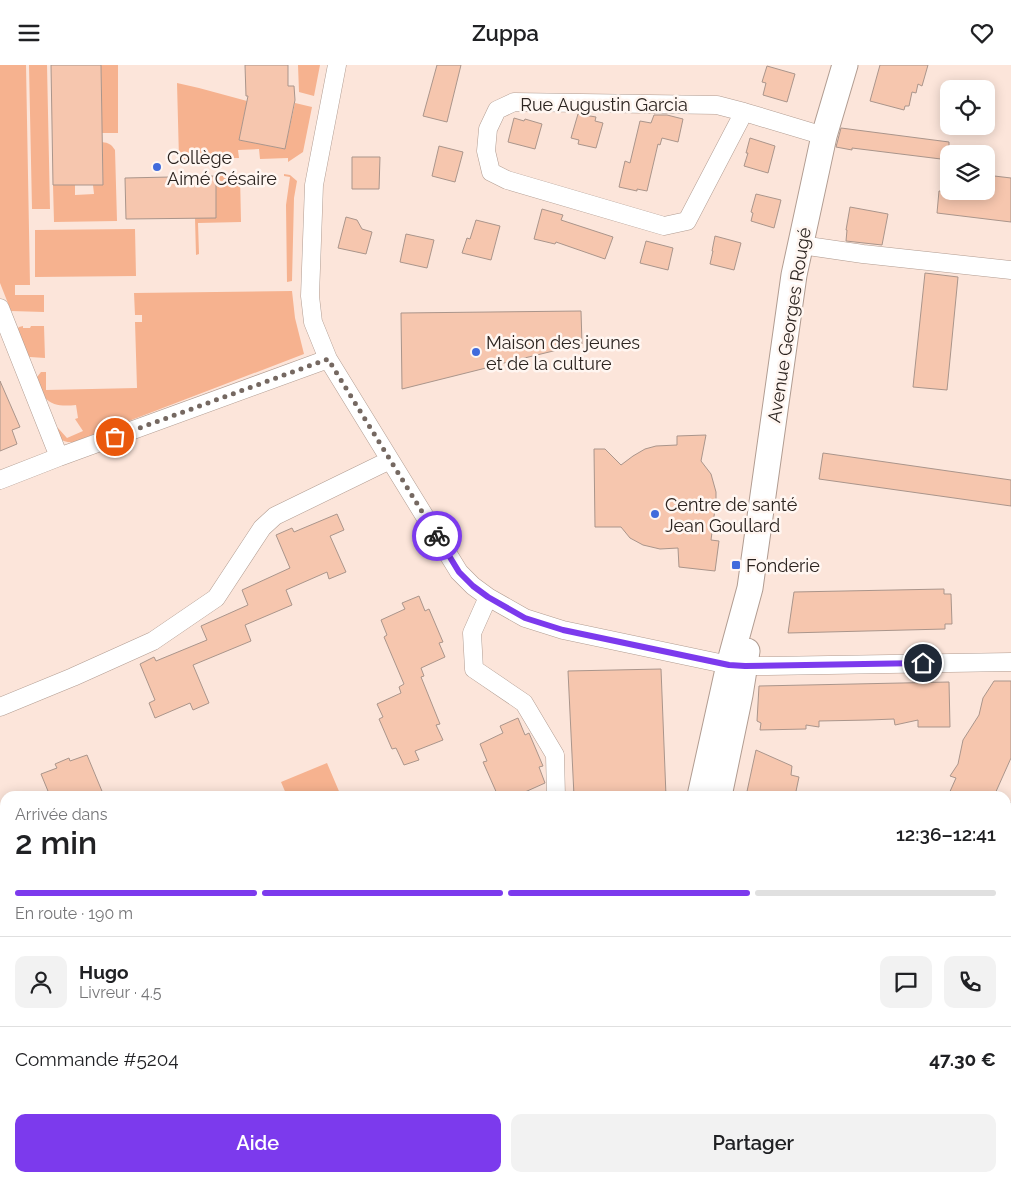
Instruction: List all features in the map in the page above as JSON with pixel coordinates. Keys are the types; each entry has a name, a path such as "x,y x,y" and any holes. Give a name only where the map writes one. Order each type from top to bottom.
{"street":[{"path":"337,65 314,185 310,296 313,322 328,359 459,572 473,586 488,597 525,618 563,630 737,665 1011,662"},
{"name":"Avenue Georges Rougé","path":"701,791 737,665 750,588 794,275 824,136 845,65"},
{"name":"Rue Augustin Garcia","path":"744,112 687,221 664,226 507,180 492,172 486,151 488,129 497,111 514,102 717,105 744,112 824,136"},
{"path":"801,245 863,254 1011,270"},
{"path":"0,308 59,457"},
{"path":"0,480 328,359"},
{"path":"0,707 153,641 216,599 262,528 275,516 390,460"},
{"path":"488,597 472,633 474,669 524,703 555,755 556,791"},
{"name":"Avenue Georges Rougé","path":"720,791 740,695 737,665"}],"shaded area":[{"path":"0,65 26,65 30,285 15,285 15,295 44,295 44,312 11,311 0,283"},
{"path":"29,65 47,65 50,209 32,209"},
{"path":"101,65 118,65 118,133 102,133"},
{"path":"298,65 320,65 314,96 299,92"},
{"path":"177,83 247,101 239,140 285,149 295,103 312,107 303,152 288,162 288,158 260,159 259,149 238,150 239,158 179,159"},
{"path":"102,142 110,144 115,150 117,221 54,222 53,185 75,185 75,195 94,194 93,185 103,184"},
{"path":"284,174 290,175 297,181 294,198 292,281 287,282 286,205 290,177 284,176"},
{"path":"240,175 241,222 198,223 199,254 196,255 195,218 216,218 216,176"},
{"path":"135,229 136,276 35,277 35,230"},
{"path":"292,291 295,318 304,354 74,442 66,442 56,435 52,429 58,428 67,438 83,431 75,419 78,418 76,405 63,406 51,403 43,396 36,382 41,372 46,372 46,390 137,388 135,322 142,322 142,315 135,315 134,293"},
{"path":"23,326 23,328 30,328 31,326 44,326 45,358 24,355 15,332 19,327"},
{"path":"327,763 339,791 285,791 281,782"}],"building":[{"path":"51,65 101,65 103,185 53,185"},
{"path":"245,65 288,65 288,86 294,86 295,100 285,149 239,140 248,96 246,96"},
{"path":"437,65 461,65 447,122 423,116"},
{"path":"880,65 928,65 922,86 918,84 916,93 912,92 909,106 905,106 904,110 870,101"},
{"path":"767,66 795,74 787,102 763,95 766,83 762,82"},
{"path":"578,114 596,117 595,121 603,123 596,148 578,144 579,140 571,138"},
{"path":"654,115 667,115 683,119 678,142 662,138 660,145 658,144 647,191 619,187 625,161 630,163 640,121 651,123"},
{"path":"514,118 542,124 535,149 508,142"},
{"path":"841,128 949,142 949,145 940,145 940,159 836,147"},
{"path":"750,138 775,146 768,173 744,166"},
{"path":"439,146 463,152 455,182 432,176"},
{"path":"352,157 380,157 379,189 352,189"},
{"path":"216,176 216,218 126,219 125,178"},
{"path":"995,176 1011,178 1011,222 937,213 939,191 940,200 995,200"},
{"path":"756,194 781,200 774,228 751,221 753,213 751,212"},
{"path":"850,207 888,214 882,245 846,241"},
{"path":"542,209 563,215 561,220 613,237 605,259 556,242 555,244 534,239"},
{"path":"346,217 357,220 362,229 372,232 366,254 338,248"},
{"path":"476,220 500,226 491,260 462,253 467,238 470,239"},
{"path":"406,234 434,240 427,268 400,262"},
{"path":"715,236 741,243 734,270 710,264"},
{"path":"646,241 673,248 668,270 640,263"},
{"path":"925,273 958,277 947,390 913,387"},
{"name":"Maison des jeunes et de la culture","path":"581,311 582,344 504,363 493,359 490,367 402,389 401,313"},
{"path":"0,381 20,427 12,430 17,444 0,451"},
{"name":"Centre de santé Jean Goullard","path":"706,435 701,461 711,474 716,492 711,540 719,541 715,571 679,567 678,548 660,549 643,545 630,538 621,527 595,527 594,449 605,449 621,465 645,449 656,446 677,445 677,436"},
{"path":"823,453 1011,480 1011,506 819,479"},
{"path":"337,514 344,530 330,536 346,572 329,579 327,572 286,590 292,605 245,625 251,641 193,665 209,703 193,710 190,703 155,718 149,703 155,700 140,664 154,657 156,661 207,640 201,626 248,605 242,590 290,568 276,535 292,528 294,532"},
{"path":"944,589 944,594 951,594 952,624 945,624 945,629 788,633 794,592"},
{"path":"419,596 425,611 429,609 443,642 439,643 445,657 421,668 424,676 421,677 440,724 436,725 443,740 415,751 419,760 404,765 396,748 392,749 379,719 383,717 377,704 401,693 399,687 404,684 384,637 387,635 381,620 405,609 402,603"},
{"path":"661,669 666,791 574,791 568,671"},
{"path":"994,681 1011,681 1011,758 996,791 950,791 956,778 950,776 958,764 963,740 979,715 983,698"},
{"path":"949,682 950,727 918,727 918,720 895,725 894,719 819,721 819,727 806,725 806,729 760,730 761,723 757,721 759,686"},
{"path":"518,718 525,735 529,733 543,766 539,767 545,783 527,791 496,791 483,762 487,761 480,744 503,733 500,726"},
{"path":"756,750 792,766 791,775 799,777 796,791 747,791"},
{"path":"87,755 102,791 48,791 41,774 57,768 55,764 69,758 70,761"}],"way so far":[{"path":"115,437 328,359 437,536"}],"place":[{"name":"Collège Aimé Césaire","path":"157,167"},
{"name":"Maison des jeunes et de la culture","path":"476,352"},
{"name":"Centre de santé Jean Goullard","path":"655,514"},
{"name":"Fonderie","path":"736,565"}],"route":[{"path":"437,536 459,572 473,586 488,597 525,618 563,630 729,665 923,663"}]}
